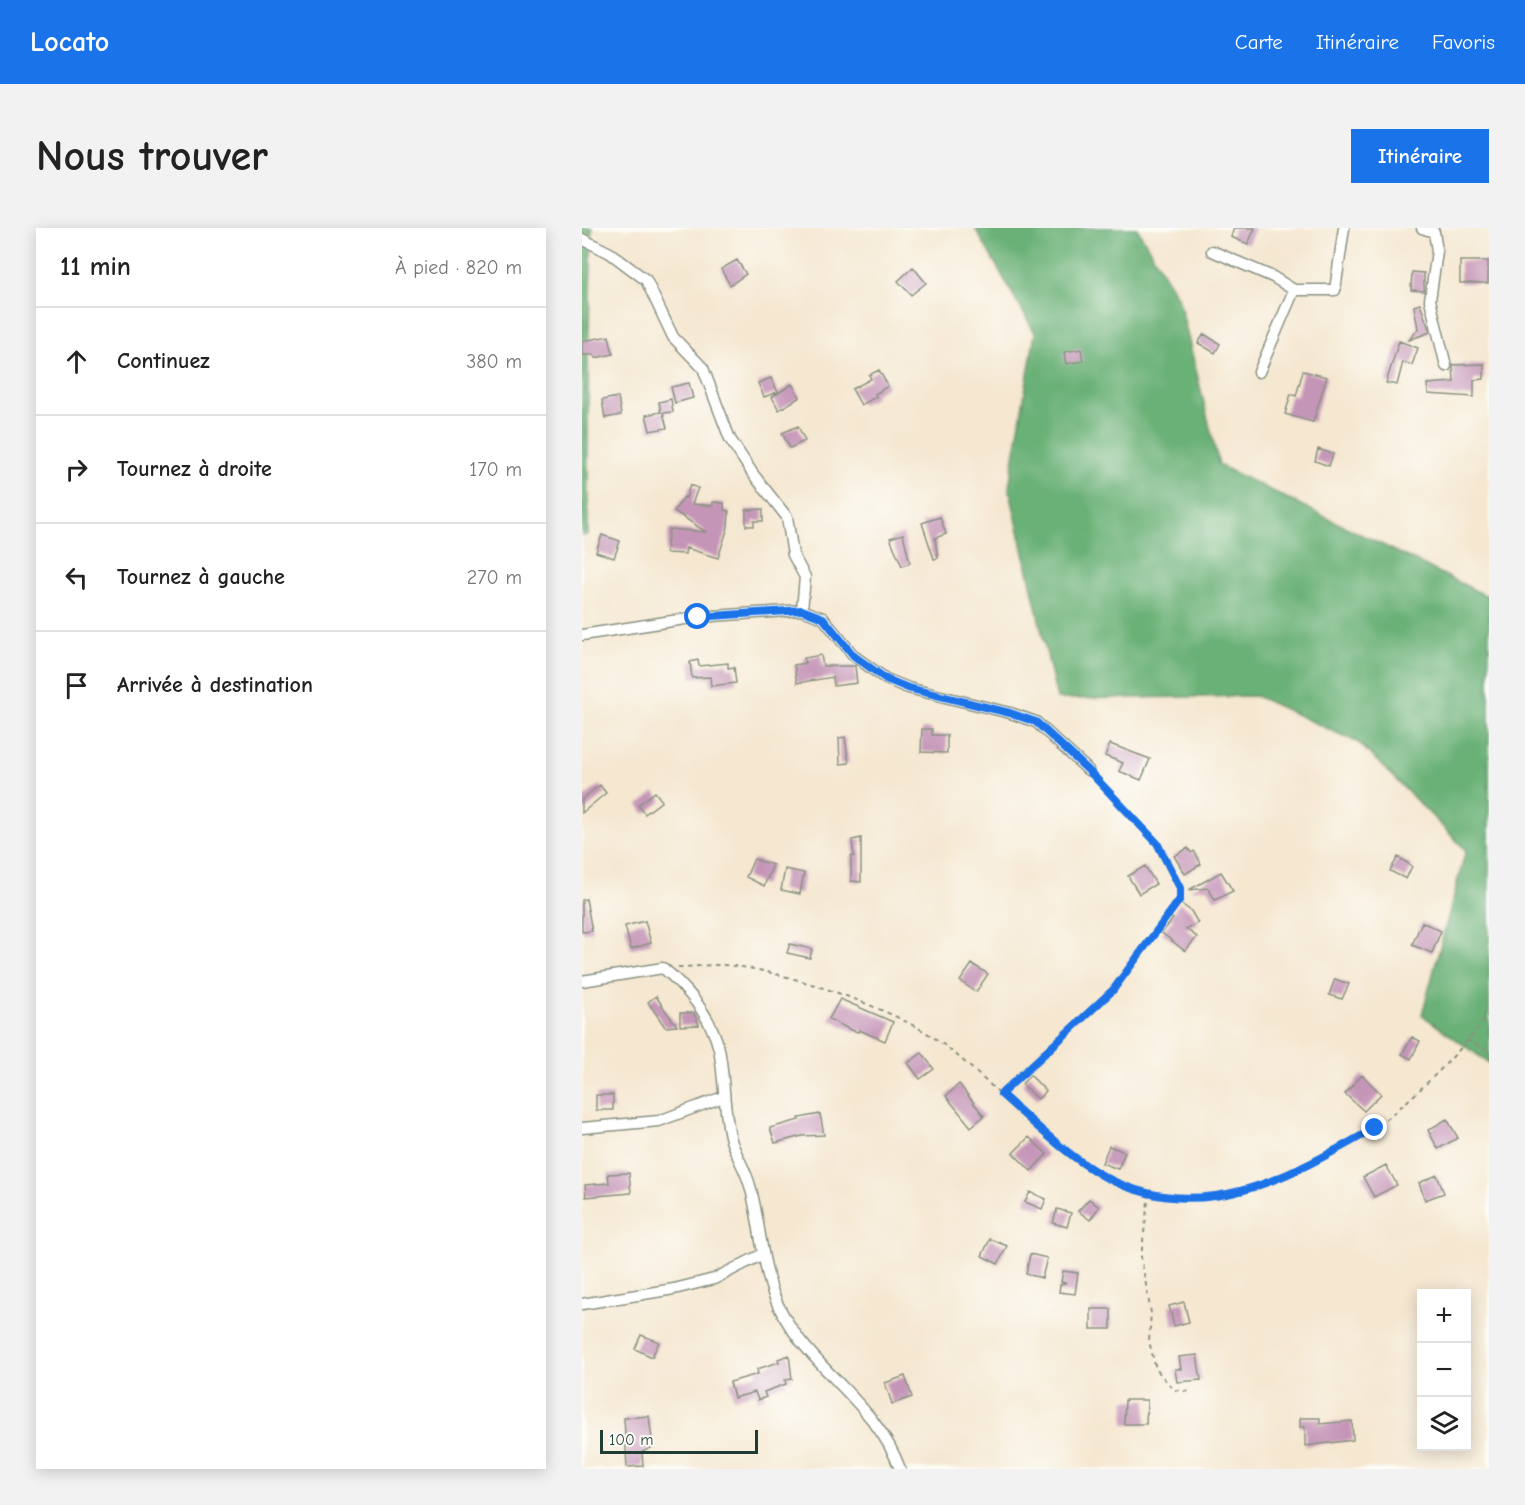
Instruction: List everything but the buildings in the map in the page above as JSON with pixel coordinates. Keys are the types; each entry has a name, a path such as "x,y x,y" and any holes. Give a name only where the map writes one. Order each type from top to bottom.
{"street":[{"path":"1212,251 1273,276 1294,290 1335,290 1344,228"},
{"path":"1422,228 1434,232 1437,251 1430,300 1446,366"},
{"path":"582,239 610,253 646,280 674,337 703,368 730,439 753,474 787,518 794,555 805,577 802,610"},
{"path":"1259,372 1294,290"},
{"path":"582,635 698,617 802,610 823,618 854,656 886,679 908,688 1010,713 1036,722 1088,770"},
{"path":"582,981 663,968 685,986 710,1026 719,1049 723,1097 732,1141 750,1184 773,1293 792,1331 883,1432 900,1469"},
{"path":"582,1128 659,1121 723,1097"},
{"path":"582,1304 675,1289 714,1279 763,1254"}],"path":[{"path":"1001,1094 1113,990 1180,899 1180,888 1157,843 1088,770"},
{"path":"663,968 722,965 766,972 874,1007 930,1035 1074,1156 1105,1176 1149,1193 1196,1198 1225,1196 1274,1181 1375,1128 1395,1112 1467,1040 1489,1014"},
{"path":"1467,1040 1489,1051"},
{"path":"1149,1193 1141,1257 1151,1313 1149,1341 1156,1369 1173,1390 1193,1392"}],"green space":[{"path":"582,228 592,228 588,358 588,534 582,536"},
{"path":"975,228 1137,228 1179,300 1219,465 1489,597 1489,1063 1422,1015 1466,850 1359,743 1256,696 1057,699 1009,487 1035,333"}],"route":[{"path":"698,617 802,610 823,618 854,656 886,679 908,688 994,711 1010,713 1036,722 1088,770 1157,843 1180,888 1180,899 1113,990 1001,1094 1074,1156 1105,1176 1134,1189 1161,1197 1225,1196 1274,1181 1375,1128"}]}
